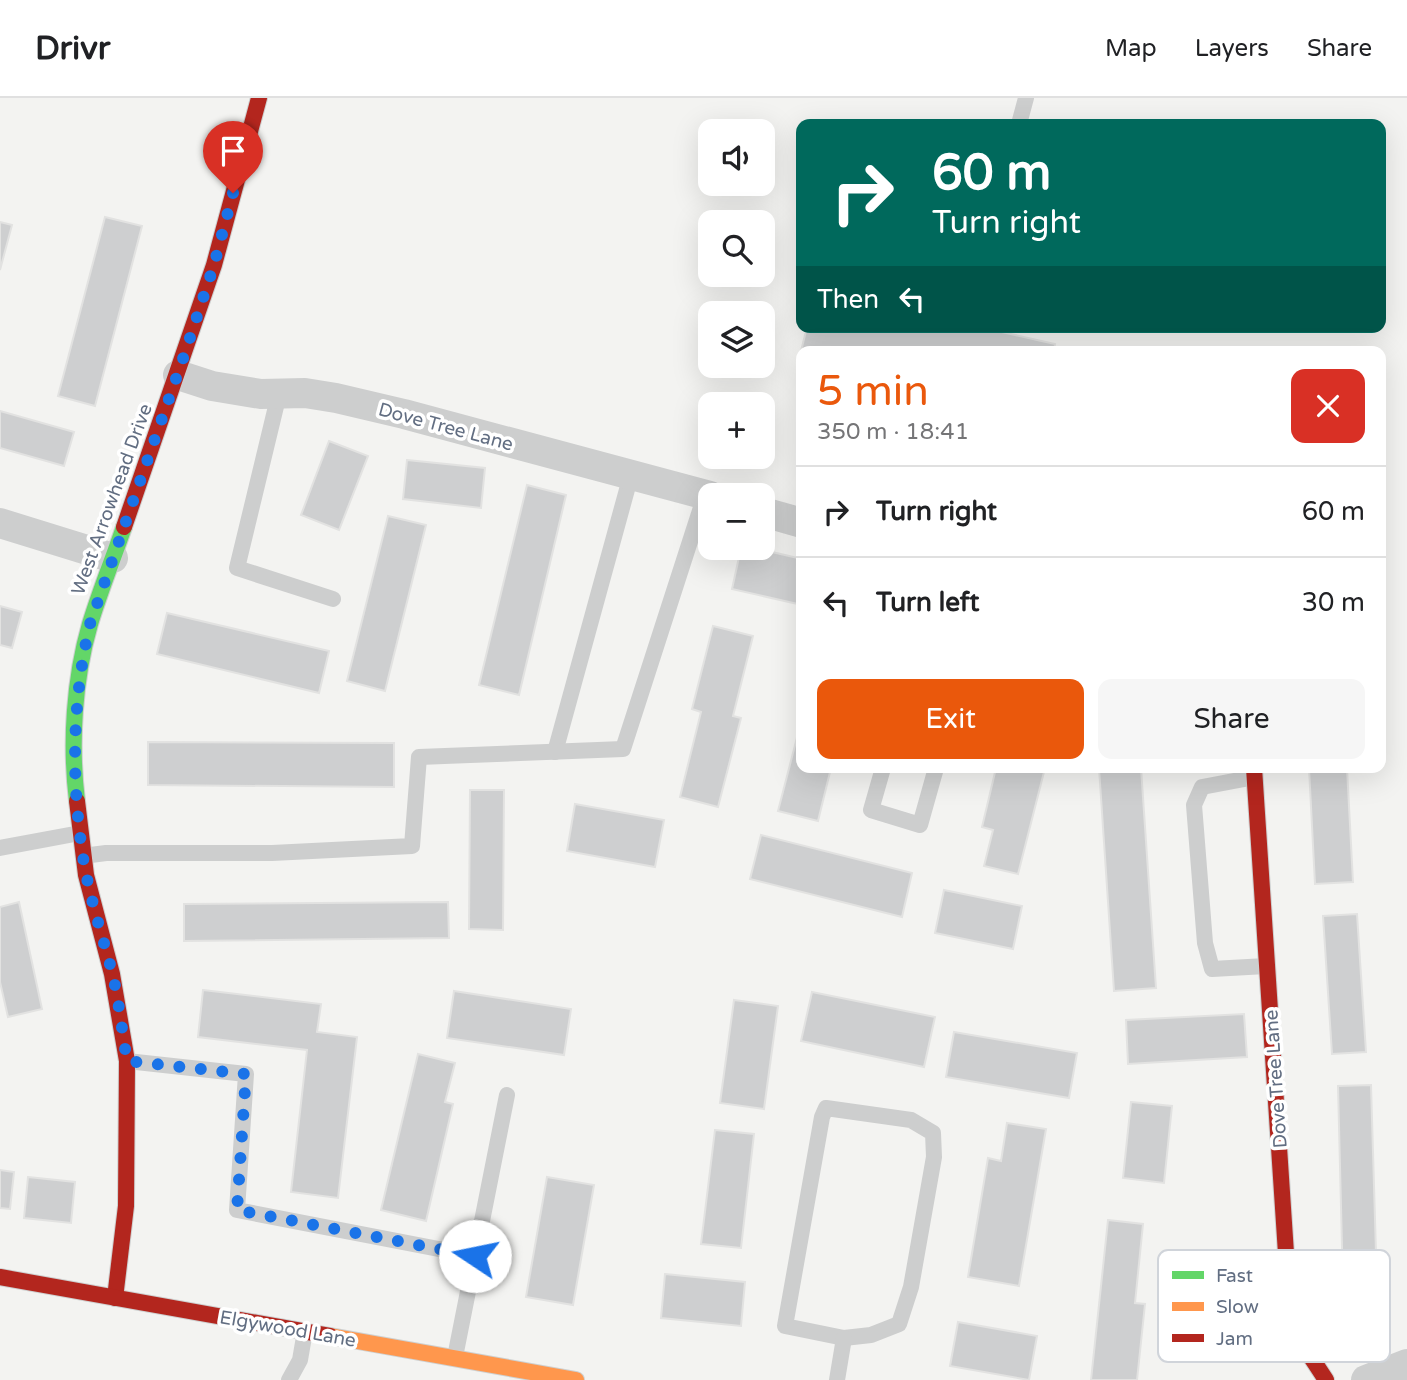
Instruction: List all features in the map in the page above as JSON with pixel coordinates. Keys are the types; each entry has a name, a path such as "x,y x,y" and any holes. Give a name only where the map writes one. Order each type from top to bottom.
{"street":[{"name":"West Arrowhead Drive","path":"115,1298 126,1206 127,1061 112,974 83,856 80,832 74,774 82,657 90,624 214,265 259,98"},
{"name":"Dove Tree Lane","path":"178,375 212,386 261,394 305,393 404,414 698,493"},
{"path":"775,515 796,521"},
{"path":"0,523 113,558"},
{"name":"Dove Tree Lane","path":"1255,773 1286,1250"},
{"name":"Elgywood Lane","path":"0,1277 576,1380"},
{"name":"Dove Tree Lane","path":"1314,1362 1326,1380"},
{"path":"1366,1380 1407,1364"}],"lane":[{"path":"1021,119 1027,98"},
{"path":"279,394 237,568 333,599"},
{"path":"555,752 631,475"},
{"path":"83,856 106,853 272,853 412,846 419,757 623,749 698,526"},
{"path":"882,773 871,810 920,825 935,773"},
{"path":"1251,773 1202,787 1194,805 1205,943 1212,969 1266,966"},
{"path":"0,848 80,832"},
{"path":"127,1061 246,1074 237,1210 475,1256"},
{"path":"455,1357 507,1095"},
{"path":"826,1108 911,1120 933,1133 934,1157 911,1287 899,1324 871,1335 844,1338 785,1326 826,1108"},
{"path":"289,1380 300,1360 305,1331"},
{"path":"837,1380 844,1338"}],"building":[{"path":"105,217 142,226 95,406 58,396"},
{"path":"0,222 12,225 0,270"},
{"path":"806,333 1006,333 1055,344 1055,346 802,346"},
{"path":"0,411 74,432 64,466 0,448"},
{"path":"329,441 368,456 339,530 301,515"},
{"path":"407,460 485,468 481,508 403,499"},
{"path":"527,485 566,495 519,695 479,685"},
{"path":"388,516 426,525 385,691 347,681"},
{"path":"775,553 796,558 796,604 732,589 738,560 775,560"},
{"path":"0,606 22,612 12,648 0,645"},
{"path":"167,613 329,651 319,693 157,654"},
{"path":"713,626 753,636 733,716 741,718 718,807 680,797 701,712 692,709"},
{"path":"796,741 796,773 830,773 818,821 778,811"},
{"path":"148,742 394,743 394,787 148,785"},
{"path":"995,773 1044,773 1018,874 984,866 993,830 982,827"},
{"path":"1099,773 1141,773 1156,988 1114,991"},
{"path":"1309,773 1347,773 1353,882 1315,884"},
{"path":"470,790 504,790 503,930 469,929"},
{"path":"575,804 664,820 655,867 567,851"},
{"path":"761,835 912,873 902,917 750,879"},
{"path":"944,890 1022,906 1013,949 935,933"},
{"path":"19,902 42,1009 8,1017 0,982 0,907"},
{"path":"448,902 449,938 184,941 184,904"},
{"path":"1357,914 1366,1052 1332,1054 1323,916"},
{"path":"203,990 321,1004 317,1032 357,1037 338,1198 291,1192 307,1050 198,1037"},
{"path":"454,991 571,1009 564,1055 447,1038"},
{"path":"812,992 935,1017 924,1067 801,1041"},
{"path":"734,1000 778,1006 764,1109 720,1103"},
{"path":"1244,1014 1247,1057 1128,1064 1126,1020"},
{"path":"954,1032 1077,1053 1069,1098 946,1077"},
{"path":"418,1054 455,1063 445,1102 453,1104 426,1221 381,1210"},
{"path":"1371,1085 1376,1250 1342,1250 1338,1086"},
{"path":"1131,1102 1172,1106 1164,1183 1123,1178"},
{"path":"1007,1123 1046,1129 1019,1286 968,1277 988,1158 1001,1161"},
{"path":"715,1130 754,1134 741,1248 701,1244"},
{"path":"0,1170 14,1172 10,1209 0,1208"},
{"path":"28,1177 75,1182 71,1223 24,1218"},
{"path":"547,1177 594,1185 573,1305 526,1297"},
{"path":"1108,1220 1143,1224 1135,1303 1145,1304 1137,1380 1091,1380"},
{"path":"665,1274 745,1282 741,1326 661,1318"},
{"path":"958,1322 1037,1336 1029,1380 950,1366"}],"traffic: fast":[{"path":"77,801 74,734 80,667 90,624 124,527"}],"traffic: slow":[{"path":"330,1336 576,1380"}],"traffic: jam":[{"path":"124,527 214,265 259,98"},
{"path":"1254,773 1286,1250"},
{"path":"77,801 86,875 112,974 127,1061 126,1206 115,1298"},
{"path":"0,1277 330,1336"},
{"path":"1314,1362 1326,1380"}],"route":[{"path":"233,193 214,265 90,624 82,657 74,774 80,832 86,875 112,974 127,1061 246,1074 237,1210 475,1256"}]}
